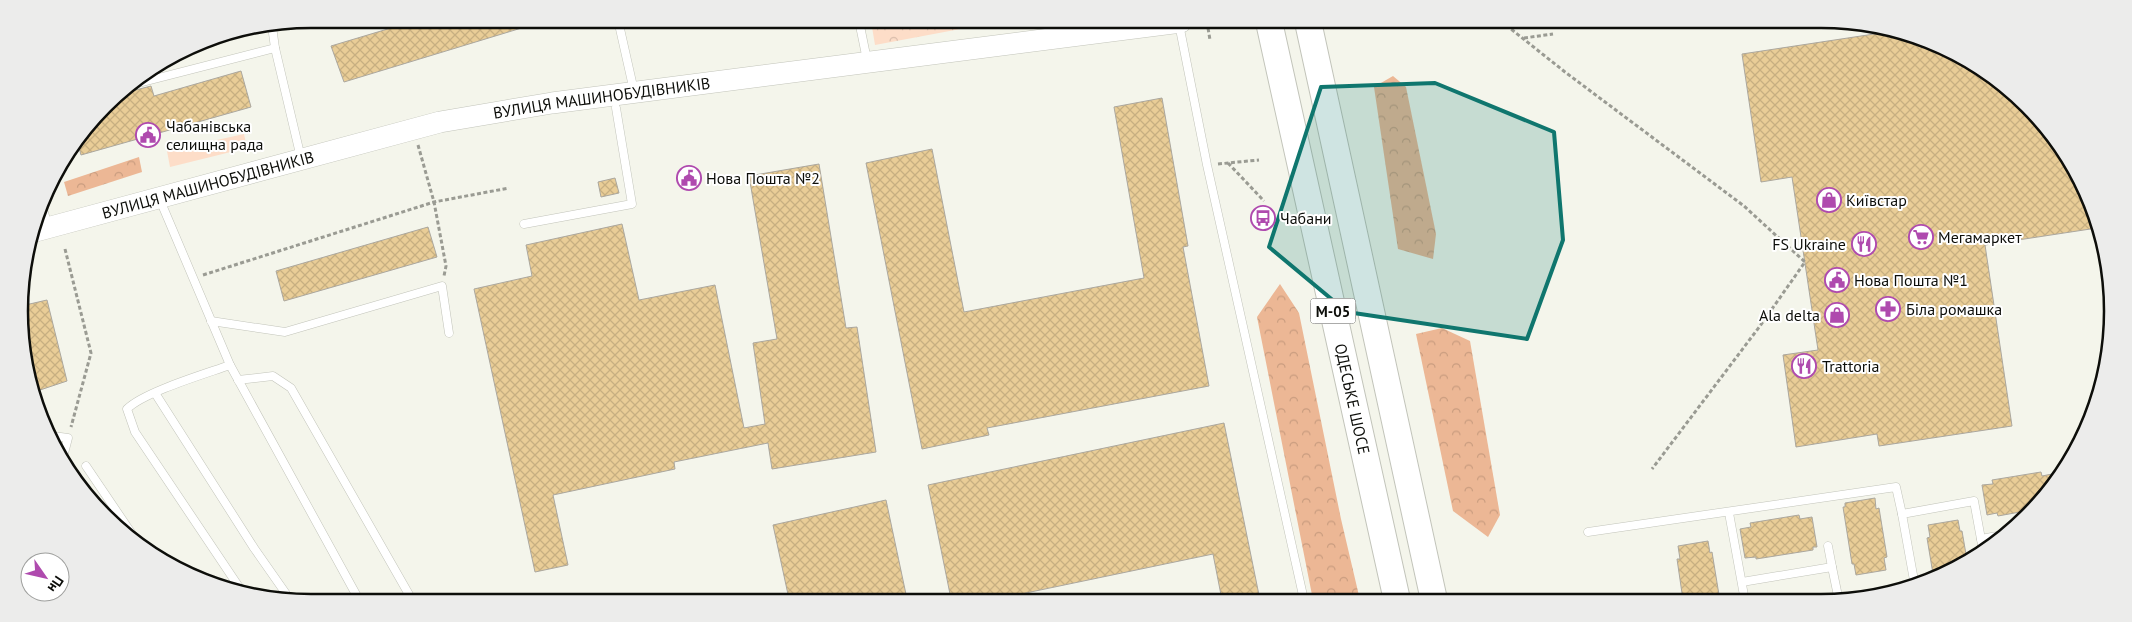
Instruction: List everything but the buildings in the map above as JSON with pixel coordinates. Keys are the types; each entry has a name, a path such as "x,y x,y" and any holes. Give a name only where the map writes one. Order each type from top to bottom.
{"highway":[{"name":"ОДЕСЬКЕ ШОСЕ","path":"1269,28 1396,594"},
{"name":"М-05","path":"1309,28 1433,594"}],"street":[{"name":"ВУЛИЦЯ МАШИНОБУДІВНИКІВ","path":"42,229 440,122 552,102 1132,28"}],"lane":[{"path":"620,28 634,92"},
{"path":"860,28 867,62"},
{"path":"1180,28 1207,165 1303,594"},
{"path":"273,30 275,48 302,158"},
{"path":"144,82 275,48"},
{"path":"524,224 632,204 616,108"},
{"path":"159,198 230,365 356,594"},
{"path":"211,321 285,332 442,286 449,333"},
{"path":"230,365 155,393 134,403 127,409 135,432 236,584"},
{"path":"238,380 273,376 291,388 409,594"},
{"path":"155,393 254,548 286,593"},
{"path":"57,437 68,438 64,452"},
{"path":"86,466 126,525"},
{"path":"1588,532 1729,513 1896,487 1914,578"},
{"path":"1902,514 1974,502 1982,545"},
{"path":"1729,513 1744,594"},
{"path":"1981,539 1993,537"},
{"path":"1828,546 1838,594"},
{"path":"1742,582 1832,567"}],"path":[{"path":"1208,28 1210,40"},
{"path":"1511,28 1565,72 1744,206 1805,262 1760,326 1652,469"},
{"path":"1523,38 1553,34"},
{"path":"418,145 434,202 446,266 442,286"},
{"path":"1207,165 1259,160"},
{"path":"1228,163 1264,200"},
{"path":"193,278 434,202 508,188"},
{"path":"65,249 91,353 68,438"}],"highlighted area":[{"path":"1435,83 1554,132 1563,240 1527,339 1347,312 1269,247 1321,87"}],"green space":[{"path":"872,28 966,28 875,45"},
{"path":"1393,76 1406,87 1436,234 1433,259 1398,249 1374,87"},
{"path":"244,134 247,148 170,167 167,151"},
{"path":"139,157 142,172 68,196 64,182"},
{"path":"1280,284 1299,313 1341,519 1359,594 1312,594 1257,317"},
{"path":"1442,328 1470,341 1500,515 1488,537 1453,511 1416,334"}],"place":[{"name":"Чабанівська селищна рада","path":"148,135"},
{"name":"Нова Пошта №2","path":"689,178"},
{"name":"Київстар","path":"1829,200"},
{"name":"Чабани","path":"1263,218"},
{"name":"Мегамаркет","path":"1921,237"},
{"name":"FS Ukraine","path":"1864,244"},
{"name":"Нова Пошта №1","path":"1837,280"},
{"name":"Біла ромашка","path":"1888,309"},
{"name":"Ala delta","path":"1837,315"},
{"name":"Trattoria","path":"1804,366"}]}
